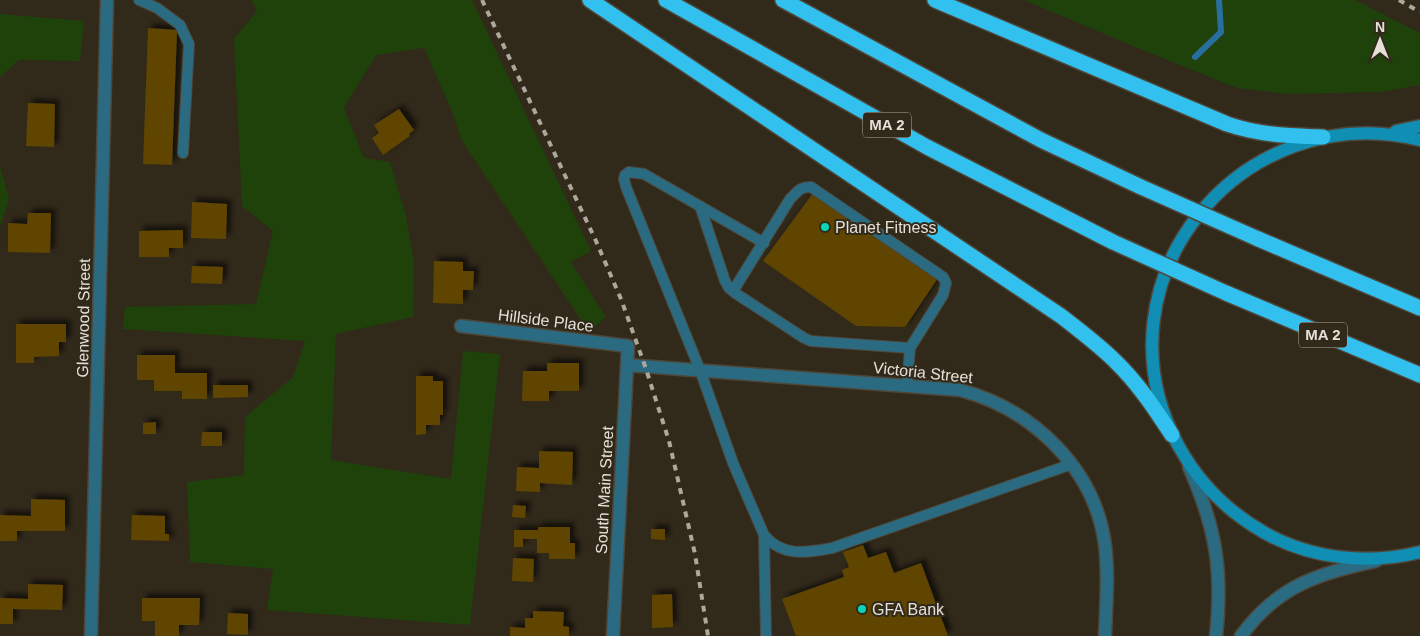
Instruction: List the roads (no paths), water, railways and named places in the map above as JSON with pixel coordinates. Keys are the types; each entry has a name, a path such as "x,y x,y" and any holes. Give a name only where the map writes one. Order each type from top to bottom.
{"highway":[{"path":"590,0 1061,316 1098,346 1126,373 1147,397 1172,436"},
{"name":"MA 2","path":"666,0 927,147 1113,242 1226,293 1420,376"},
{"path":"783,0 1033,136 1141,187 1420,308"},
{"path":"934,0 1227,124 1266,134 1323,137"}],"main road":[{"path":"1420,126 1384,133 1353,133 1323,137 1286,148 1252,165 1236,177 1208,202 1196,217 1176,250 1161,286 1153,342 1153,361 1157,390 1172,436 1183,456 1204,484 1243,520 1273,538 1323,554 1358,559 1393,557 1420,552"},
{"path":"1384,133 1420,140"}],"street":[{"name":"Glenwood Street","path":"91,636 107,0"},
{"name":"Hillside Place","path":"461,326 628,346"},
{"name":"South Main Street","path":"613,636 628,346"},
{"name":"Victoria Street","path":"627,365 960,390 978,394 993,401 1038,429 1062,451 1072,464 1092,502 1105,543 1107,584 1105,636"},
{"path":"1183,456 1201,494 1213,532 1219,576 1219,610 1216,636"},
{"path":"1241,636 1264,608 1294,586 1335,571 1393,557"}],"lane":[{"path":"139,0 157,8 180,25 189,44 183,153"},
{"path":"764,243 644,174 629,172 625,175 626,187 700,370 733,463 764,535 772,544 783,550 804,552 832,548 1072,464"},
{"path":"733,291 790,199 798,190 805,186 811,187 942,277 946,283 942,295 910,348 907,386"},
{"path":"700,206 725,281 733,291 804,338 910,348"},
{"path":"764,535 766,636"}],"waterway":[{"path":"1195,57 1221,32 1219,0"}],"railway":[{"path":"482,0 596,241 621,299 645,366 669,441 695,554 708,636"},
{"path":"1399,0 1420,12"}],"place":[{"name":"Planet Fitness","path":"825,227"},
{"name":"GFA Bank","path":"862,609"}]}
